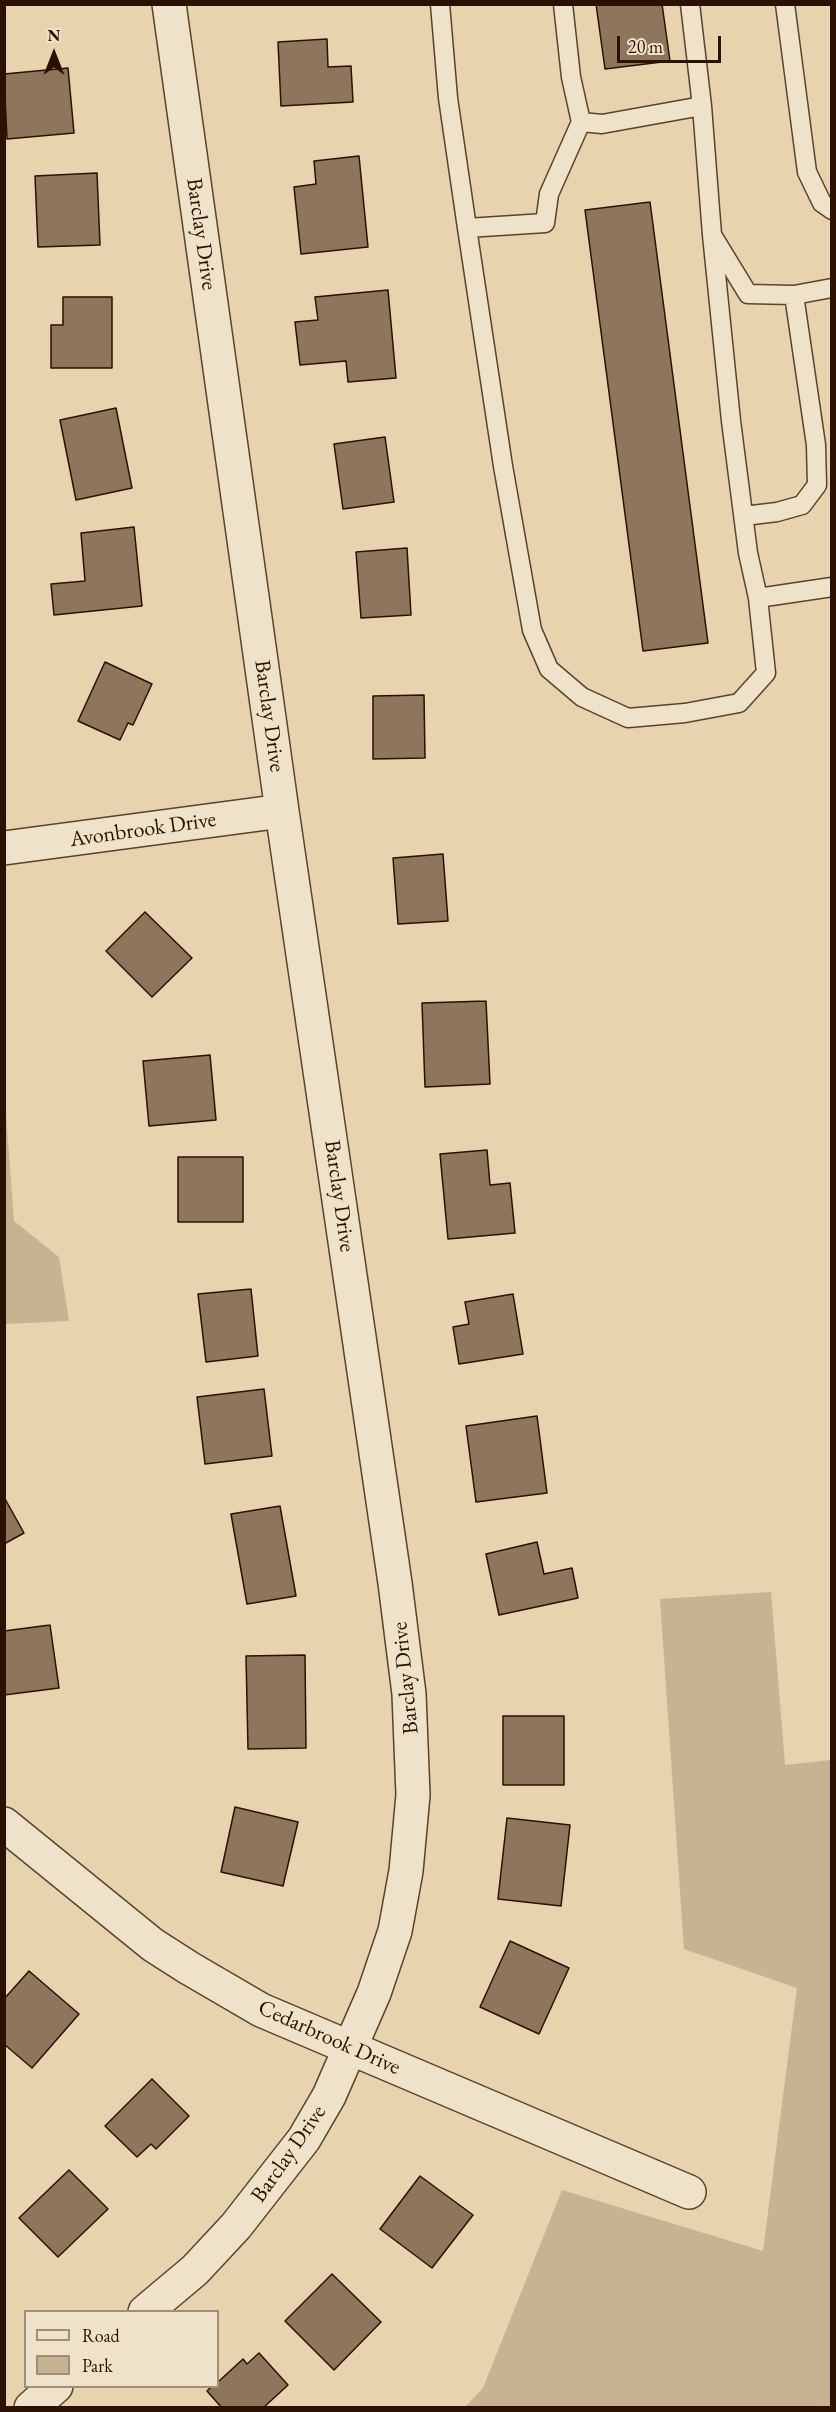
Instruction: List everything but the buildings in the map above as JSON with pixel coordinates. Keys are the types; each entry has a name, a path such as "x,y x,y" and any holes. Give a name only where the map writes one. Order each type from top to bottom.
{"street":[{"name":"Barclay Drive","path":"147,2310 195,2270 236,2226 304,2139 329,2096 374,1993 395,1931 406,1870 412,1806 409,1694 395,1583 282,811 169,4"},
{"name":"Avonbrook Drive","path":"4,849 282,811"},
{"name":"Cedarbrook Drive","path":"4,1824 153,1945 261,2010 689,2192"},
{"path":"31,2408 54,2388"}],"lane":[{"path":"440,4 448,98 467,228 503,466 532,630 549,669 582,698 628,718 686,713 739,703 766,673 758,598 731,421 712,235 702,106 690,4"},
{"path":"467,228 545,223 549,194 581,122 571,77 563,4"},
{"path":"785,4 807,172 822,203 831,210"},
{"path":"581,122 602,124 702,106"},
{"path":"712,235 748,294 794,295 831,288"},
{"path":"744,516 777,512 802,505 817,485 816,445 794,295"},
{"path":"758,598 831,587"}],"green space":[{"path":"4,1087 14,1221 59,1257 69,1321 5,1324"},
{"path":"771,1592 785,1765 831,1760 831,2407 465,2407 483,2388 562,2190 763,2251 797,1988 684,1949 660,1599"}]}
